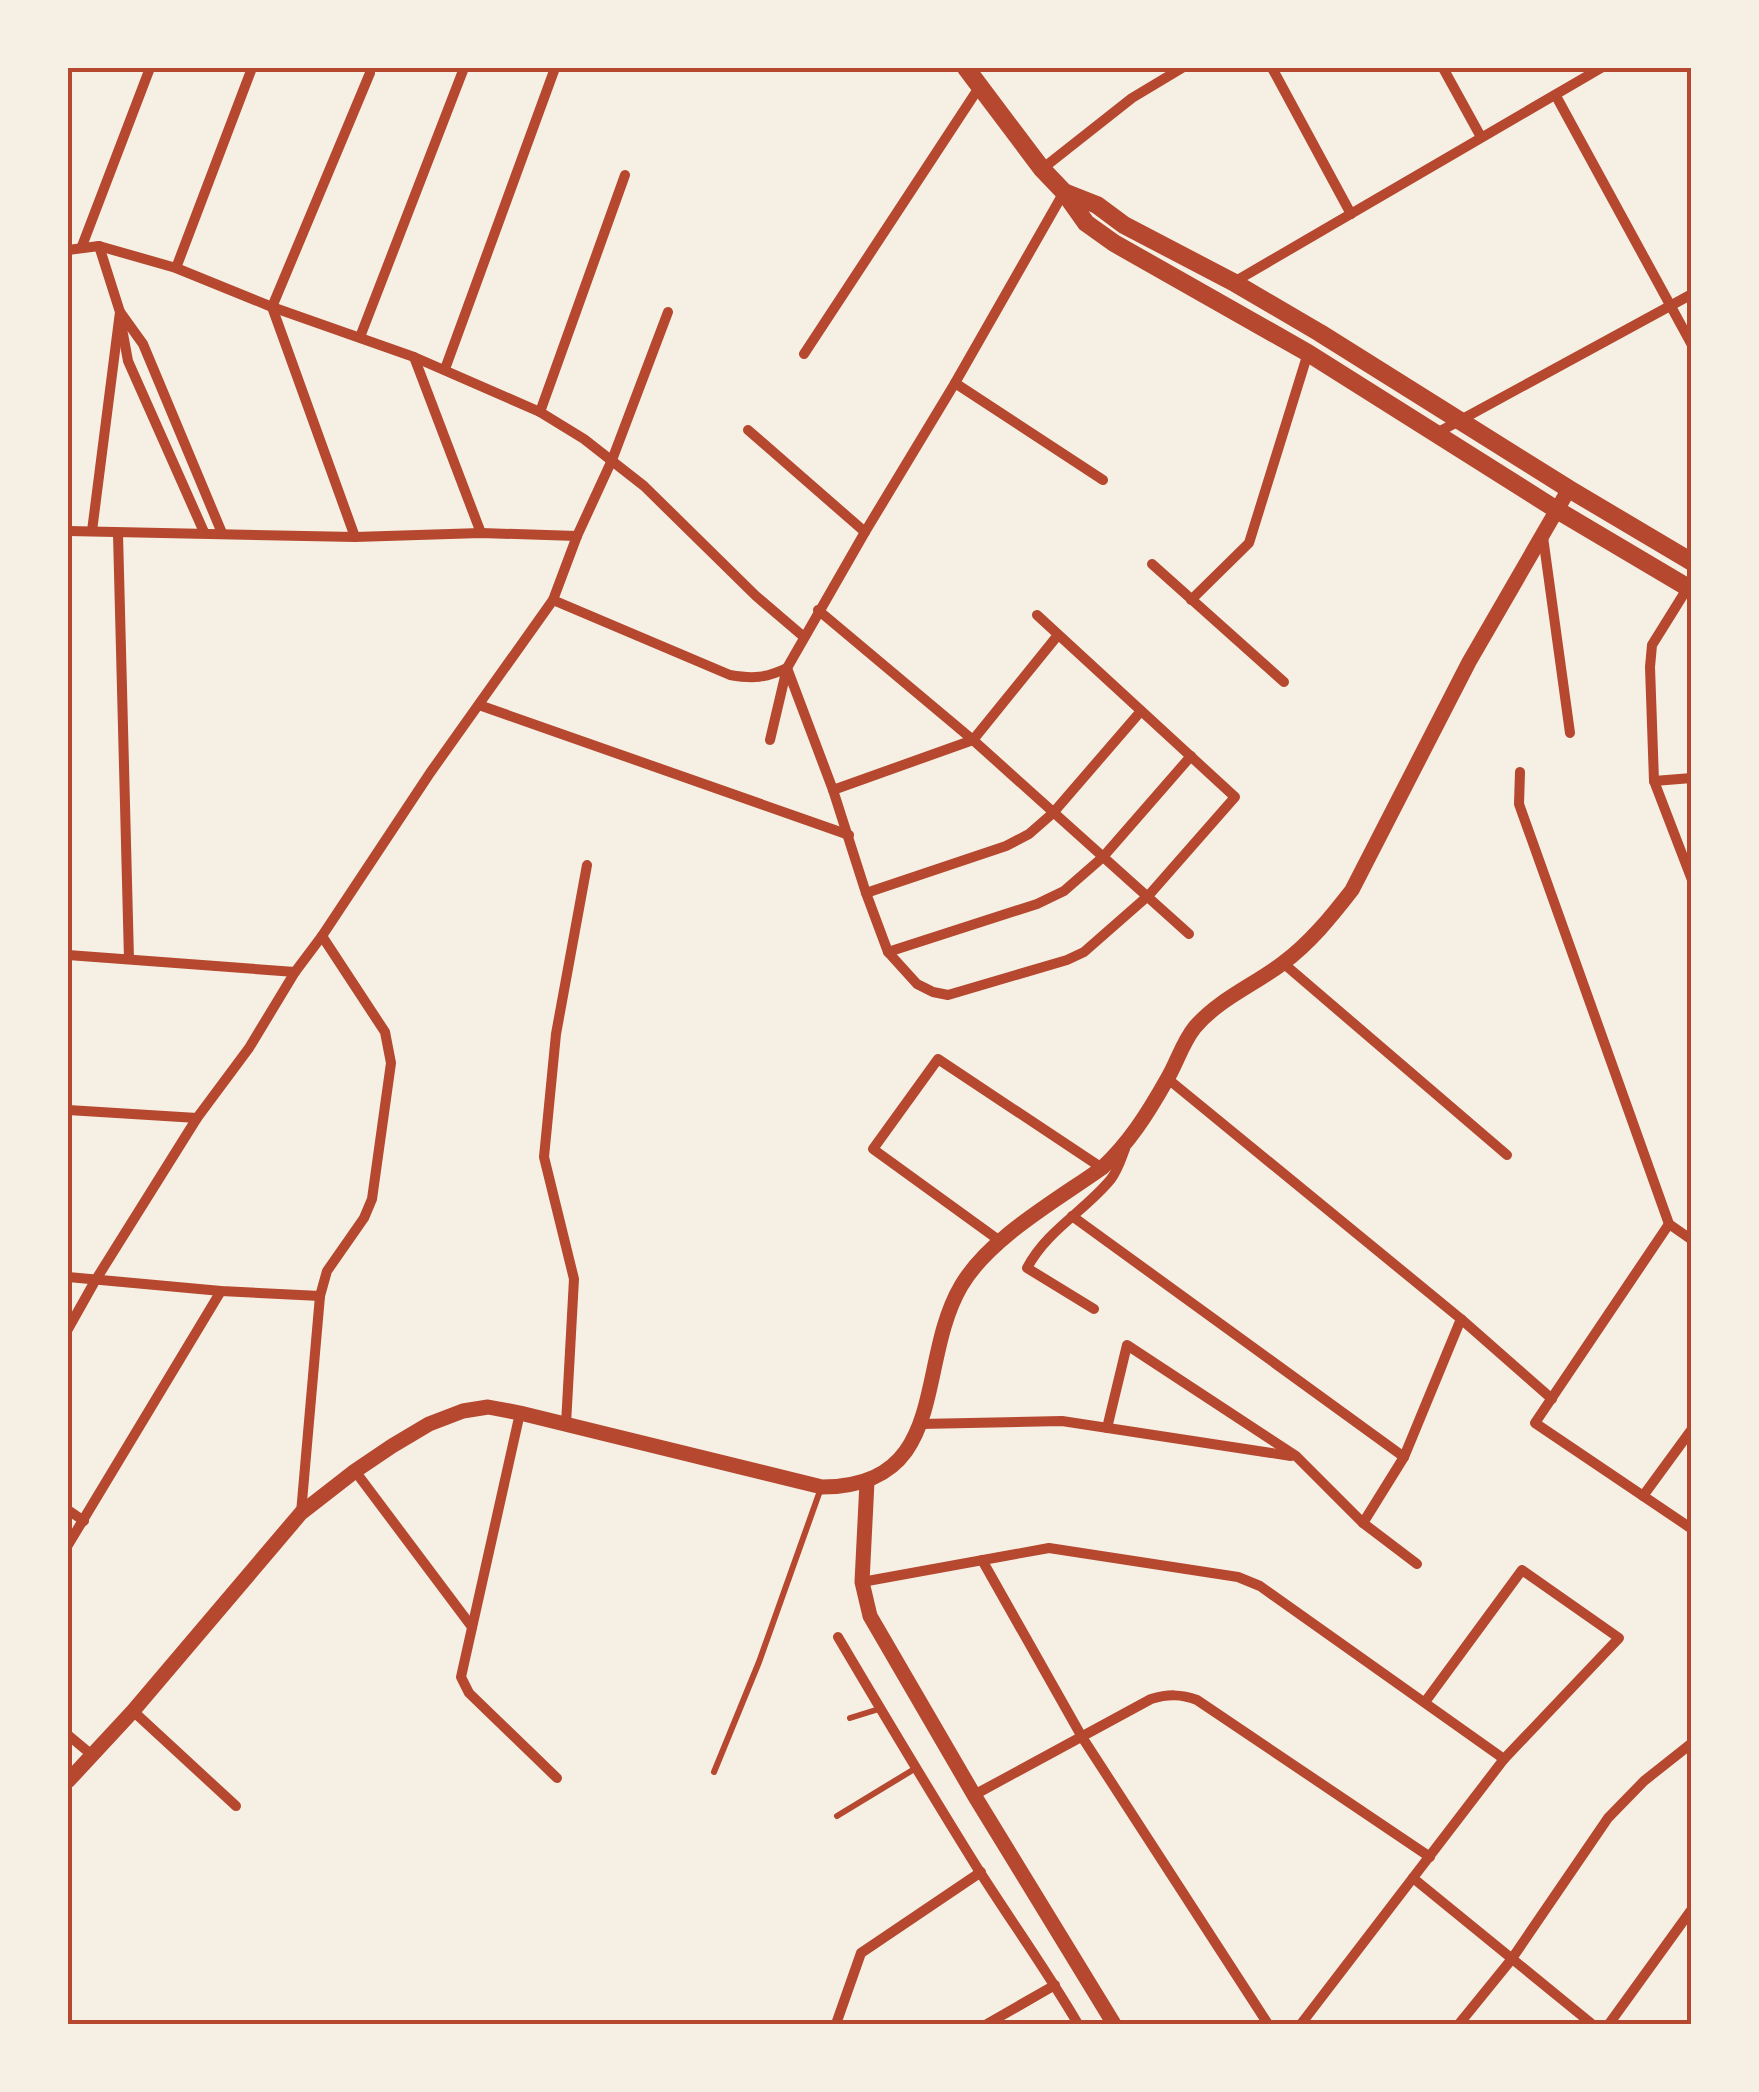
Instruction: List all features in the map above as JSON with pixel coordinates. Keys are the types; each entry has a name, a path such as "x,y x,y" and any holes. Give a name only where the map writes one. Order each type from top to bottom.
{"main road":[{"path":"966,68 1086,223 1114,243 1308,353 1557,510 1690,587"},
{"path":"1064,192 1097,205 1124,225 1320,333 1692,562"},
{"path":"68,1780 133,1711 302,1513 392,1446 429,1424 463,1411 488,1407 520,1413 822,1487 868,1482 890,1469 908,1448 920,1424 951,1306 977,1264 1000,1240 1102,1168 1127,1143 1198,1024 1283,963 1326,924 1352,890 1470,662 1569,489"},
{"path":"868,1482 862,1582 870,1616 974,1796 1114,2024"}],"street":[{"path":"82,246 150,68"},
{"path":"176,268 252,68"},
{"path":"360,337 464,68"},
{"path":"445,369 555,68"},
{"path":"1042,169 1132,98 1182,68"},
{"path":"1272,68 1351,214"},
{"path":"1443,68 1481,137"},
{"path":"1233,282 1601,68"},
{"path":"355,536 272,307 370,73"},
{"path":"804,354 980,85"},
{"path":"1556,96 1692,345"},
{"path":"540,412 625,175"},
{"path":"770,740 787,668 818,610 1064,192"},
{"path":"99,246 120,312 128,361 204,532"},
{"path":"68,250 99,246 176,268 445,369 540,412 584,438 644,486 756,596 804,637"},
{"path":"1434,434 1692,294"},
{"path":"92,532 120,312"},
{"path":"120,312 143,344 222,533"},
{"path":"68,1329 197,1118 249,1048 295,972 430,773 553,600 668,312"},
{"path":"1191,600 1249,543 1308,353"},
{"path":"414,357 481,533"},
{"path":"955,383 1103,480"},
{"path":"748,430 864,532"},
{"path":"68,531 577,536"},
{"path":"118,534 129,959"},
{"path":"1543,537 1570,733"},
{"path":"1152,564 1284,682"},
{"path":"1690,587 1652,645 1650,667 1654,781 1692,880"},
{"path":"553,600 730,676 753,680 787,668"},
{"path":"818,610 974,740 1189,934"},
{"path":"787,668 888,952 917,984 932,992 948,994 1084,952 1148,896 1235,796 1037,615"},
{"path":"833,790 974,740 1058,635"},
{"path":"479,706 849,835"},
{"path":"866,894 1006,846 1029,834 1141,711"},
{"path":"888,952 1038,904 1064,891 1103,857 1191,756"},
{"path":"1520,772 1519,804 1669,1224 1692,1240"},
{"path":"1654,781 1692,778"},
{"path":"566,1424 574,1279 544,1157 556,1034 587,865"},
{"path":"302,1513 320,1296 328,1272 372,1199 391,1063 385,1032 322,936"},
{"path":"68,955 295,972"},
{"path":"1283,963 1508,1155"},
{"path":"1000,1240 873,1148 938,1058 1102,1168"},
{"path":"1168,1079 1552,1398"},
{"path":"68,1110 197,1118"},
{"path":"1094,1309 1026,1268 1050,1236 1112,1178 1127,1143"},
{"path":"1072,1216 1404,1458"},
{"path":"1669,1224 1535,1422 1692,1530"},
{"path":"68,1278 320,1296"},
{"path":"68,1545 220,1291"},
{"path":"1363,1522 1404,1458 1462,1320"},
{"path":"1108,1428 1127,1345 1296,1456 1363,1522 1417,1564"},
{"path":"520,1413 461,1677 469,1693 557,1778"},
{"path":"920,1424 1062,1421 1296,1456"},
{"path":"1643,1496 1692,1429"},
{"path":"355,1471 472,1627"},
{"path":"68,1510 84,1521"},
{"path":"862,1582 1049,1548 1238,1576 1260,1586 1504,1759"},
{"path":"982,1560 1082,1737 1268,2024"},
{"path":"1301,2024 1504,1759 1619,1638 1522,1570 1425,1702"},
{"path":"838,1638 1078,2024"},
{"path":"974,1796 1151,1699 1174,1694 1197,1700 1430,1857"},
{"path":"133,1711 236,1806"},
{"path":"68,1735 92,1755"},
{"path":"1460,2024 1511,1960 1608,1818 1644,1780 1692,1743"},
{"path":"836,2024 861,1953 980,1872"},
{"path":"1413,1878 1592,2024"},
{"path":"1609,2024 1692,1909"},
{"path":"987,2024 1055,1984"}],"lane":[{"path":"714,1772 759,1662 822,1487"},
{"path":"850,1718 881,1709"},
{"path":"837,1816 916,1768"}]}
